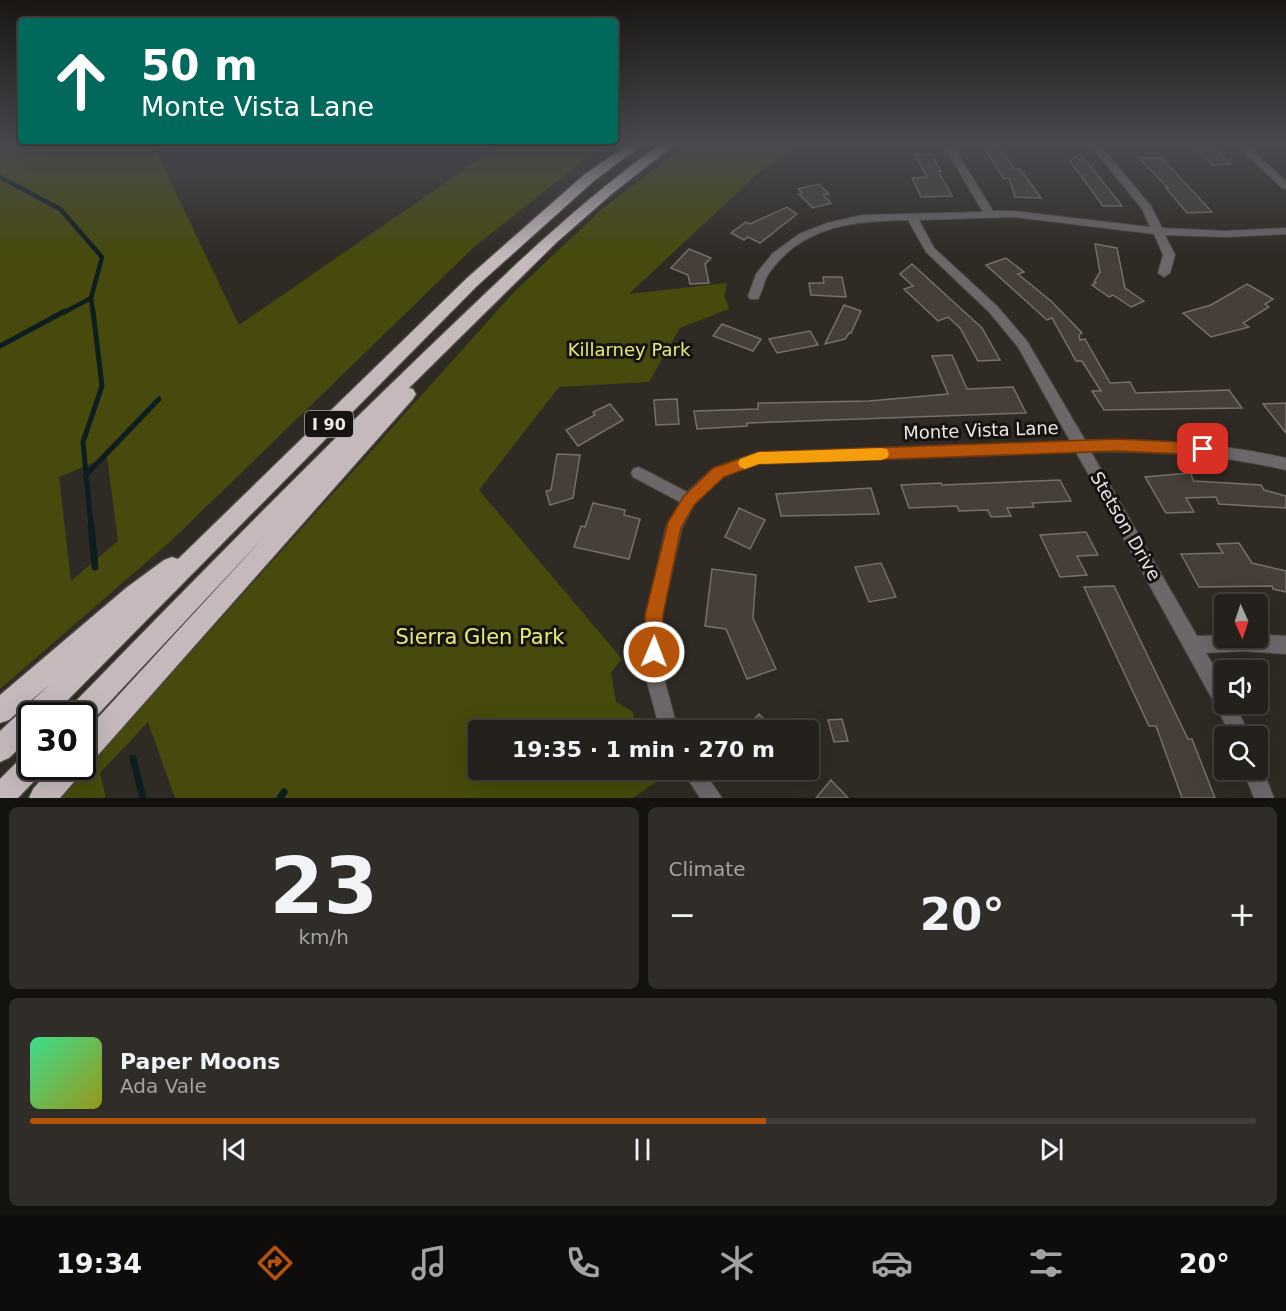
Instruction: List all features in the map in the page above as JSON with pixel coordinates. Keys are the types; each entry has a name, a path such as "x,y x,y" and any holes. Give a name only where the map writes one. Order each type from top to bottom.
{"highway":[{"name":"I 90","path":"48,702 472,282 585,182"},
{"name":"I 90","path":"92,702 351,433 522,267 572,221 621,182"},
{"name":"I 90","path":"96,739 522,267"},
{"name":"I 90","path":"0,711 134,595 219,533"},
{"name":"I 90","path":"0,749 18,732"},
{"path":"0,798 18,779"},
{"path":"42,798 58,780"}],"street":[{"path":"971,182 989,213"},
{"path":"1126,182 1147,208 1159,231 1169,255 1164,273"},
{"path":"754,296 762,274 777,256 803,236 831,225 862,218 989,213 1159,231 1225,234 1286,231"},
{"name":"Stetson Drive","path":"911,215 930,250 993,309 1023,344 1214,682"},
{"name":"Monte Vista Lane","path":"666,720 653,671 654,615 674,527 689,500 718,472 759,458 1080,446 1180,447 1251,455 1286,464"},
{"path":"638,472 689,500"},
{"path":"1193,645 1243,642 1286,645"},
{"path":"699,780 712,798"},
{"path":"1257,780 1264,798"}],"green space":[{"path":"0,182 171,182 239,325 446,182 556,182 474,247 172,540 0,689","holes":["107,457 118,541 71,581 59,477"]},
{"path":"637,182 748,182 629,294 727,283 724,296 729,309 680,328 649,382 559,387 479,490 622,659 611,672 616,702 632,711 635,720 468,720 468,780 659,780 633,798 175,798 148,722 100,773 106,798 60,798 76,780 96,780 96,758 515,291 603,208"}],"building":[{"path":"914,182 944,182 952,196 921,197"},
{"path":"1010,182 1030,182 1041,198 1015,197"},
{"path":"1086,182 1103,182 1122,206 1103,206"},
{"path":"1162,182 1184,182 1212,212 1187,213 1166,188 1168,188"},
{"path":"819,184 829,194 823,195 831,203 813,208 799,194 802,193 798,189"},
{"path":"787,207 797,214 760,243 748,237 744,240 731,233 746,222 750,224"},
{"path":"1095,244 1117,248 1125,288 1144,301 1131,307 1113,295 1109,297 1092,285 1096,283 1094,282 1100,272"},
{"path":"689,249 711,258 705,264 709,283 690,284 688,275 671,268"},
{"path":"1006,258 1024,272 1018,274 1051,301 1082,333 1079,335 1080,340 1085,339 1110,383 1130,382 1136,393 1229,390 1242,408 1104,410 1092,391 1101,391 1082,361 1076,361 1052,318 1047,320 986,265"},
{"path":"912,264 982,328 1000,360 978,361 960,328 948,317 938,321 904,289 913,286 900,274"},
{"path":"823,277 842,277 846,297 811,295 809,283 824,283"},
{"path":"1247,284 1273,299 1265,304 1269,307 1243,323 1249,327 1211,337 1183,313 1211,305"},
{"path":"844,305 861,311 851,333 845,339 825,344"},
{"path":"722,324 761,339 753,351 713,336"},
{"path":"810,331 818,345 777,353 769,339"},
{"path":"952,355 967,389 1013,387 1026,413 747,423 747,426 697,429 694,411 758,409 758,403 869,401 948,394 932,356"},
{"path":"677,399 679,424 656,425 654,400"},
{"path":"1286,403 1286,433 1263,404"},
{"path":"610,404 623,420 578,446 566,430 595,415 593,412"},
{"path":"557,454 580,455 573,498 550,505 546,491 551,490"},
{"path":"1190,473 1194,481 1261,485 1264,490 1286,496 1286,508 1219,504 1216,497 1186,498 1194,512 1166,513 1145,477"},
{"path":"1060,480 1071,501 1032,503 1034,507 1007,508 1011,516 991,517 988,510 959,511 957,506 909,508 901,485 941,483 942,485"},
{"path":"871,488 879,514 781,516 776,494"},
{"path":"593,503 625,510 624,515 640,519 629,559 574,547 581,526 585,527"},
{"path":"739,508 765,520 750,549 725,537"},
{"path":"1086,532 1098,555 1077,556 1087,575 1060,577 1040,535"},
{"path":"1239,543 1252,563 1286,571 1286,592 1273,589 1272,586 1199,587 1181,554 1223,553 1217,544"},
{"path":"881,563 896,597 869,602 855,567"},
{"path":"712,569 756,575 753,618 776,669 747,679 726,629 705,626"},
{"path":"1114,586 1188,739 1192,739 1215,798 1182,798 1156,726 1149,726 1084,587"},
{"path":"759,714 765,720 753,720"},
{"path":"842,719 848,741 834,742 828,720"},
{"path":"831,780 848,798 816,798"}],"waterway":[{"path":"10,182 60,209 102,257 91,298"},
{"path":"63,313 91,298"},
{"path":"91,298 93,313"},
{"path":"0,346 65,311"},
{"path":"86,475 83,442 102,386 93,311"},
{"path":"86,475 159,399"},
{"path":"86,475 91,526"},
{"path":"91,525 95,567"},
{"path":"133,758 143,798"},
{"path":"280,798 284,792"}],"slow traffic":[{"path":"745,463 759,458 881,454"}],"route":[{"path":"654,652 654,615 674,527 689,500 718,472 759,458 1116,445 1203,449"}],"park label":[{"name":"Killarney Park","path":"629,349"},
{"name":"Sierra Glen Park","path":"480,637"}]}
